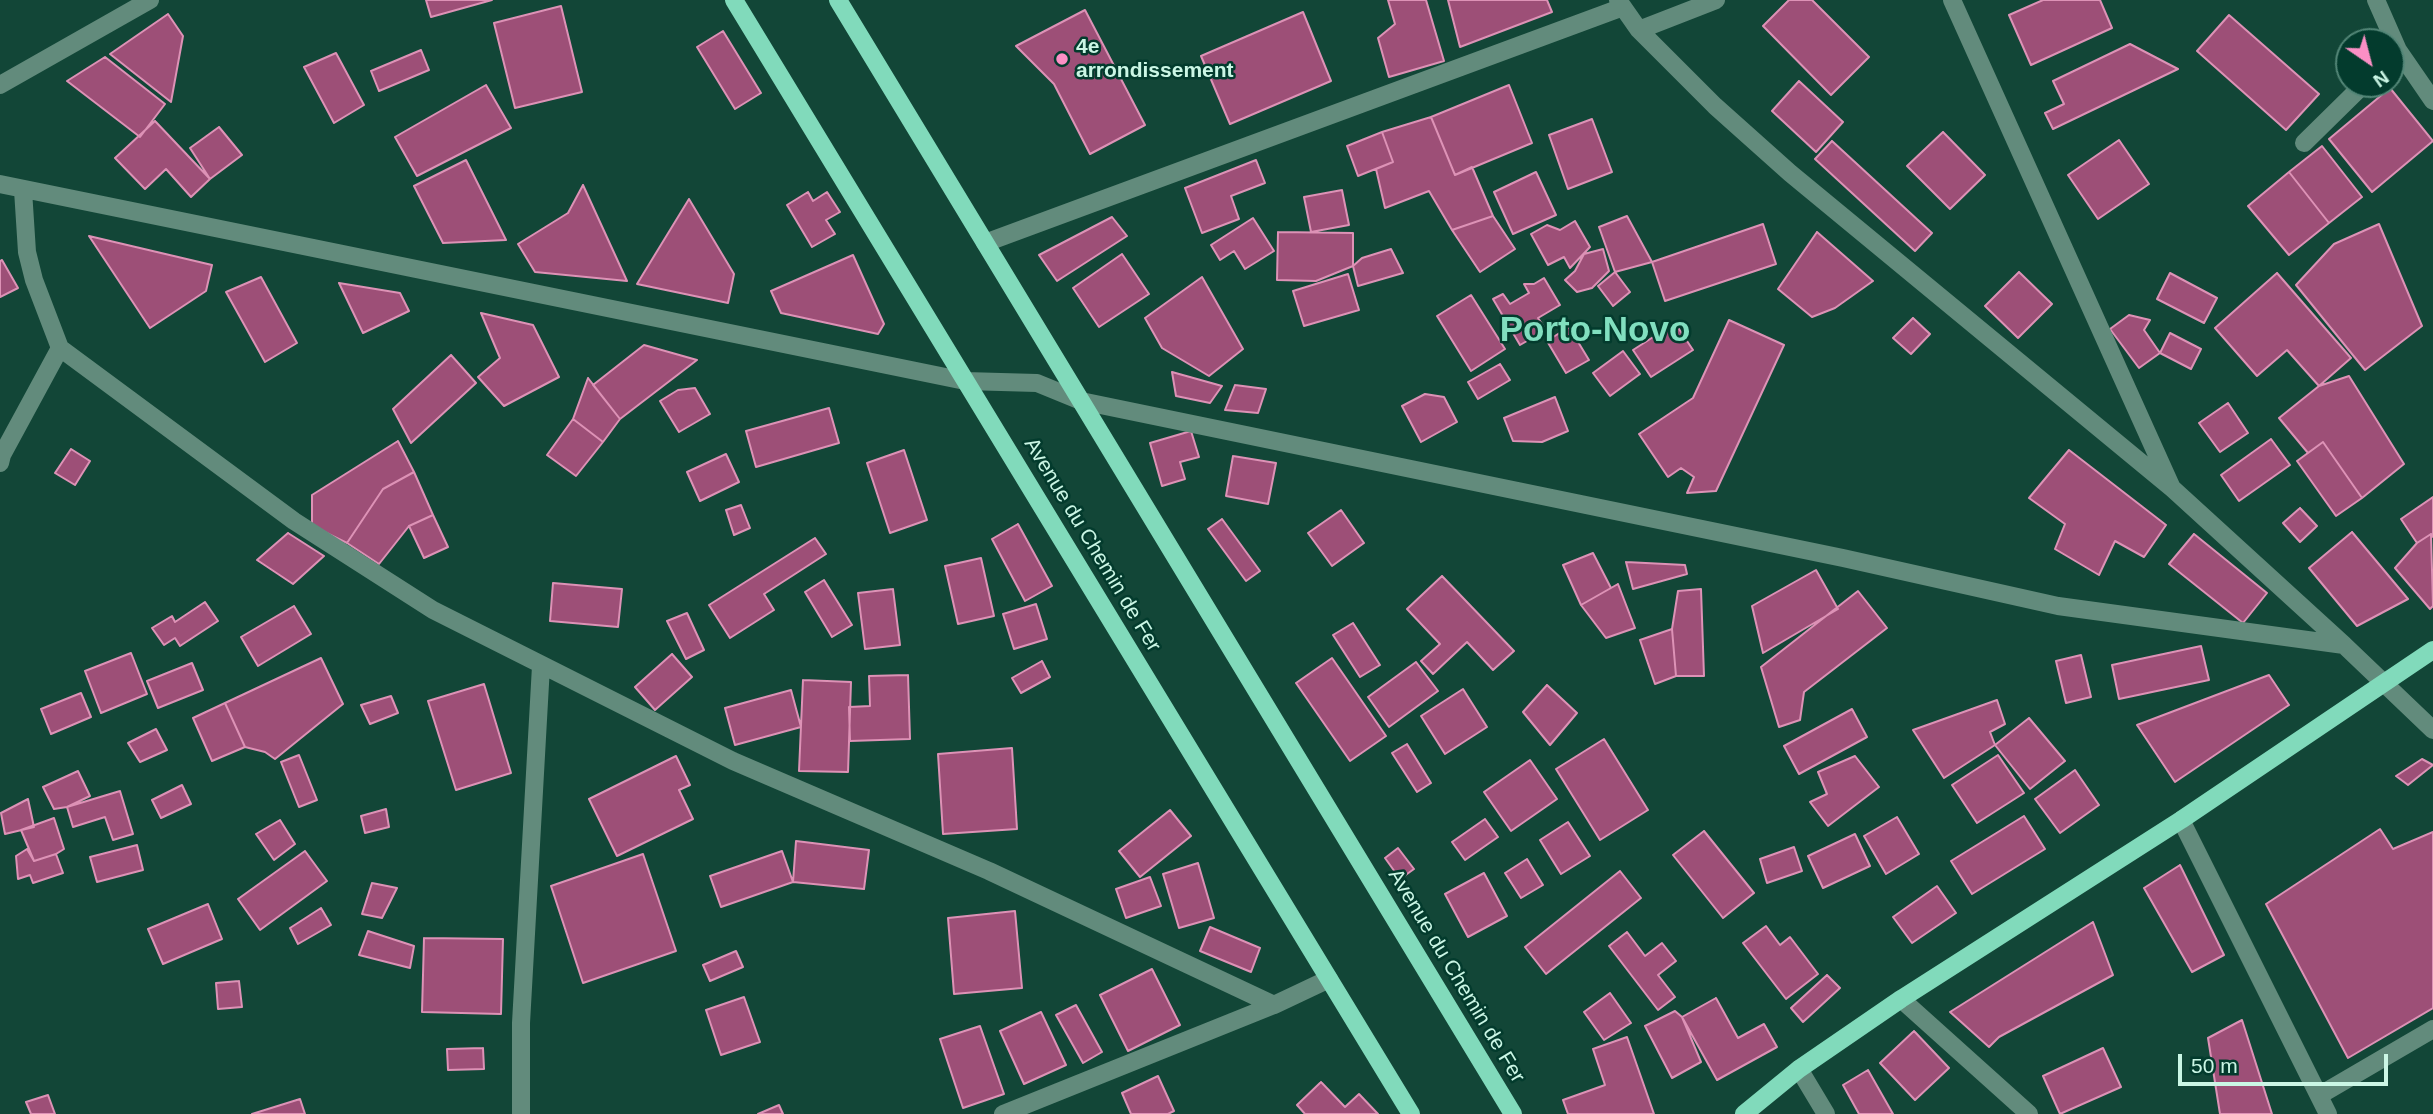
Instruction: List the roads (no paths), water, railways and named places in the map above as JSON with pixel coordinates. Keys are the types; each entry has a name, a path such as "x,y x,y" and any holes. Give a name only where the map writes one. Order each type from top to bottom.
{"main road":[{"name":"Avenue du Chemin de Fer","path":"734,0 1412,1114"},
{"name":"Avenue du Chemin de Fer","path":"838,0 1513,1114"},
{"path":"1744,1114 1799,1069 1900,999 2181,820 2433,650"}],"street":[{"path":"0,85 150,0"},
{"path":"1639,30 1716,0"},
{"path":"1952,0 2173,489"},
{"path":"2376,0 2386,28"},
{"path":"985,243 1620,3 1639,30 1715,106 1790,173 2173,489 2433,730"},
{"path":"2405,67 2433,101"},
{"path":"2304,143 2350,98"},
{"path":"0,184 965,381 1037,383 1081,401 1843,558 2058,606 2344,645"},
{"path":"23,190 27,252 34,280 60,348 294,521 433,610 733,761 989,871 1274,1005"},
{"path":"1,458 60,348"},
{"path":"521,1114 521,1023 541,666"},
{"path":"2181,820 2328,1114"},
{"path":"1003,1114 1274,1005 1329,979"},
{"path":"1900,999 2029,1114"},
{"path":"2320,1095 2433,1029"},
{"path":"1799,1069 1826,1114"}],"place":[{"name":"4e arrondissement","path":"1062,59"}],"district":[{"name":"Porto-Novo","path":"1595,331"}]}
